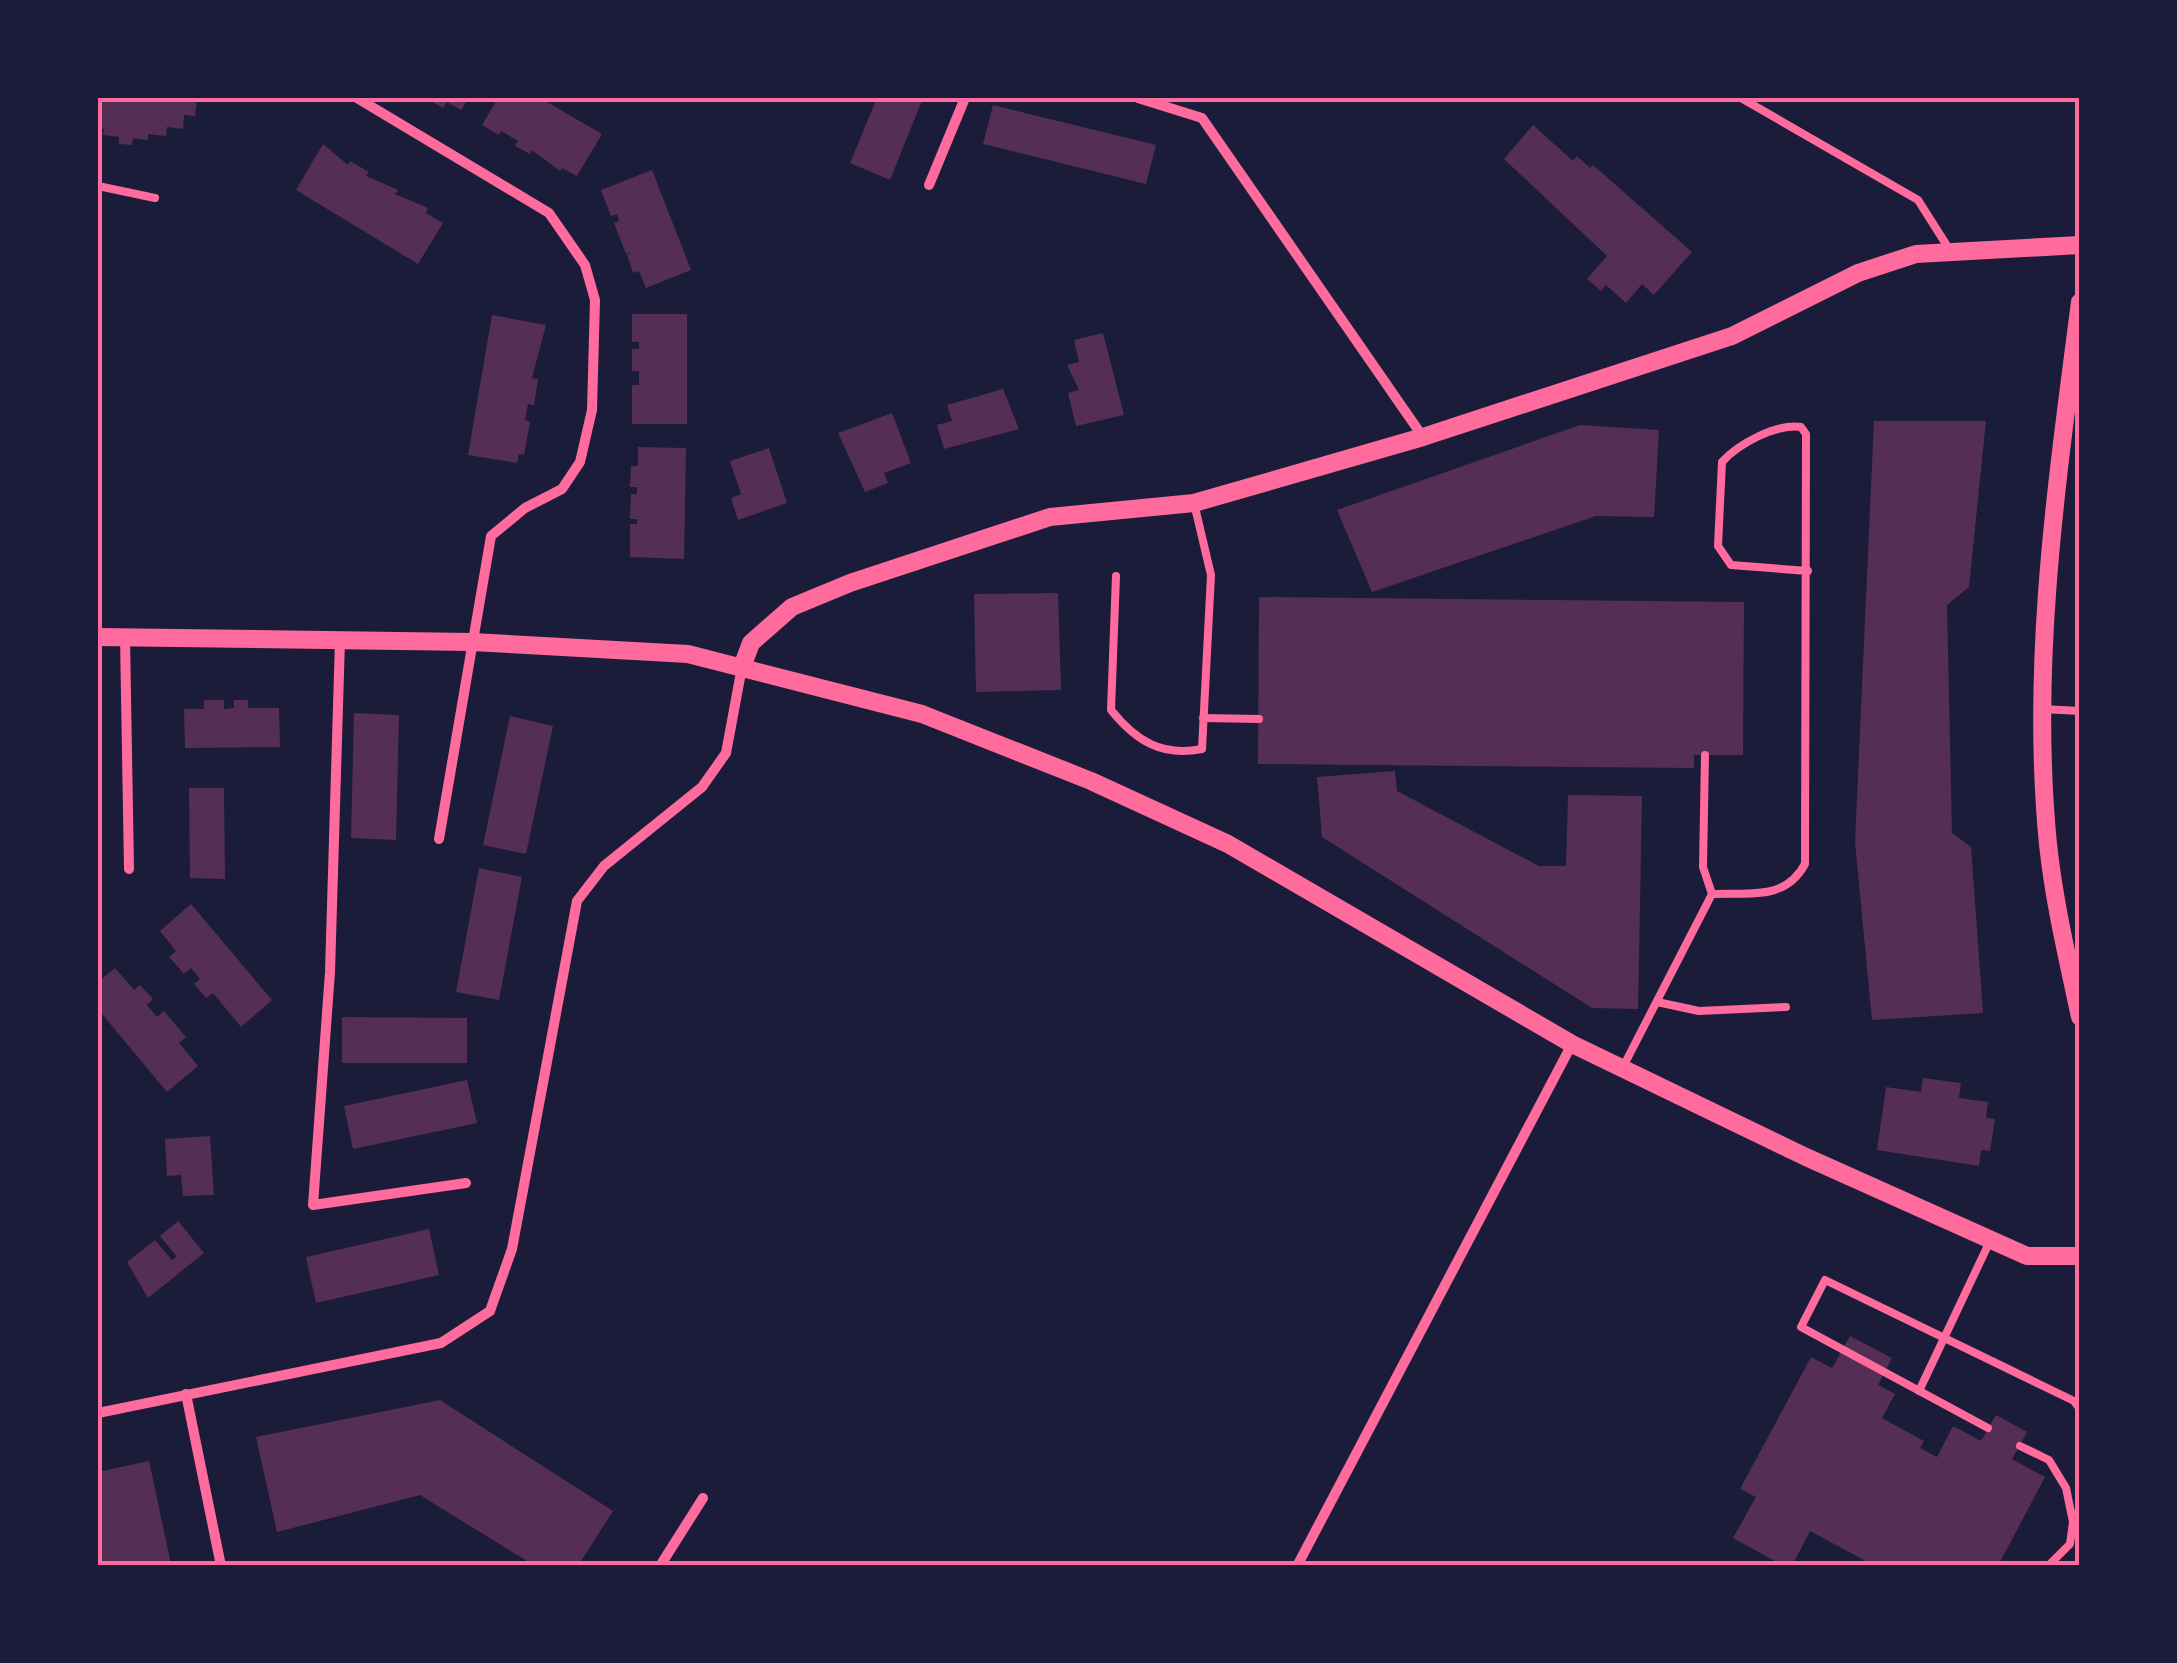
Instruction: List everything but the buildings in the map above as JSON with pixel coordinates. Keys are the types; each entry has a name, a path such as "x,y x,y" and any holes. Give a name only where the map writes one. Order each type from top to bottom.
{"street":[{"path":"358,98 549,213 584,265 595,300 596,355 586,446 562,489 525,508 491,536 439,839"},
{"path":"929,185 965,98"},
{"path":"1138,98 1202,118 1423,437"},
{"path":"98,1413 440,1343 490,1311 512,1250 577,901 604,866 702,787 726,753 742,667 752,643 792,606 850,582 1050,517 1194,503 1423,437 1732,336 1858,273 1916,254 2080,245"},
{"path":"2080,302 2052,524 2042,708 2048,844 2080,1017"},
{"path":"98,637 472,642 688,654 922,714 1091,780 1228,844 1572,1044 1622,1069 2026,1256 2080,1256"},
{"path":"125,637 129,868"},
{"path":"340,640 330,972 313,1205 466,1183"},
{"path":"1297,1566 1572,1044"},
{"path":"186,1394 220,1566"},
{"path":"660,1566 703,1498"}],"lane":[{"path":"1741,98 1918,200 1951,252"},
{"path":"98,186 155,198"},
{"path":"1712,894 1779,890 1790,886 1805,864 1808,571 1806,434 1796,425 1734,450 1722,462 1718,546 1730,566 1808,571"},
{"path":"1116,576 1112,710 1134,739 1178,754 1202,749 1210,575 1194,503"},
{"path":"2042,708 2080,711"},
{"path":"1203,718 1258,719"},
{"path":"1622,1069 1712,894 1702,867 1706,755"},
{"path":"1657,1002 1700,1011 1786,1007"},
{"path":"1919,1391 1990,1241"},
{"path":"1988,1428 1801,1327 1825,1280 2074,1401 2080,1409"},
{"path":"2020,1446 2049,1460 2066,1488 2073,1522 2070,1544 2048,1566"}]}
